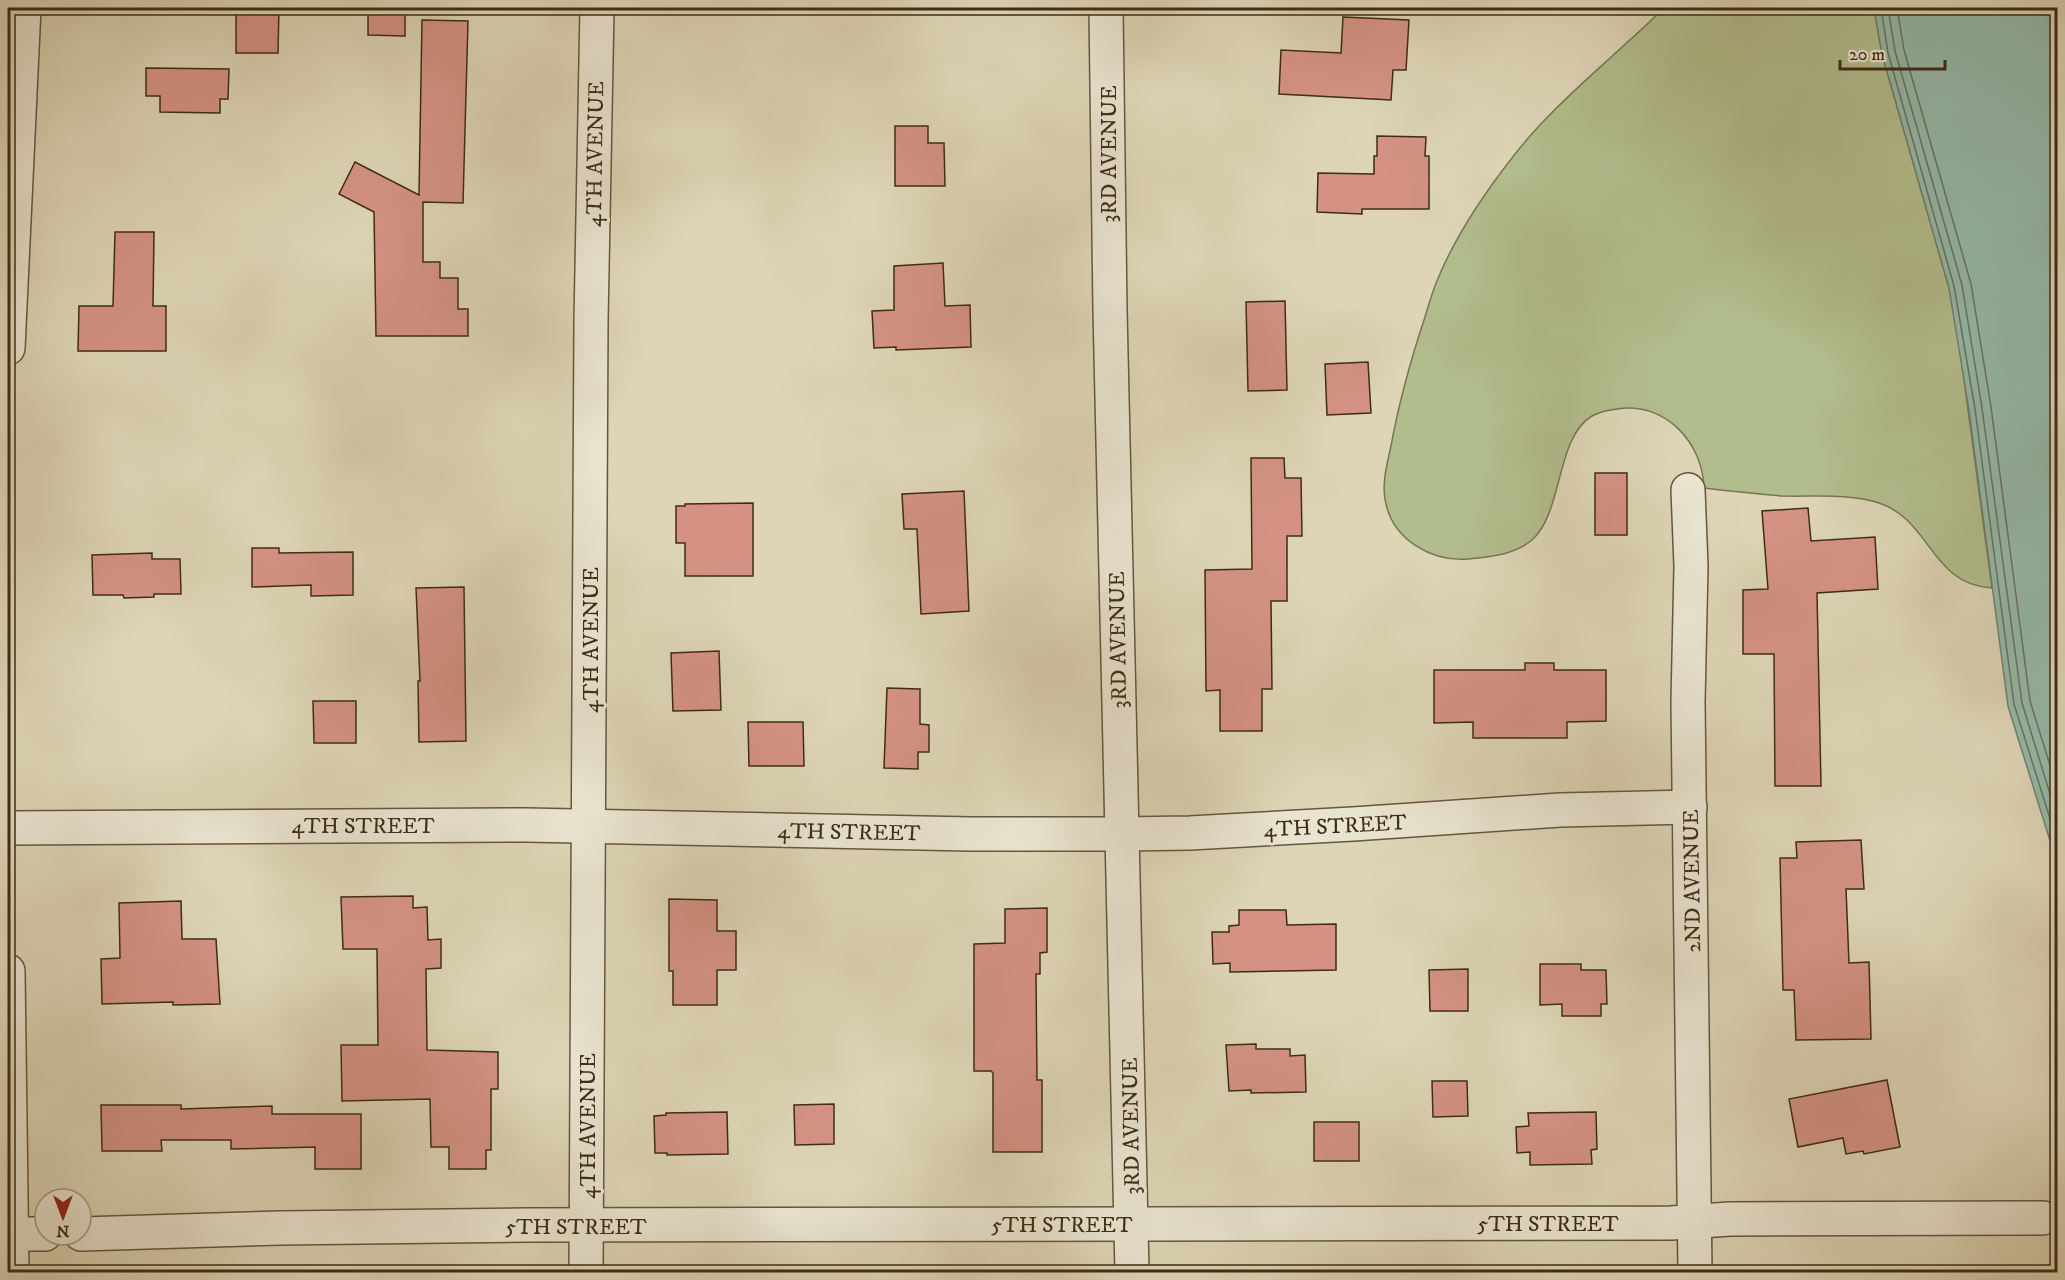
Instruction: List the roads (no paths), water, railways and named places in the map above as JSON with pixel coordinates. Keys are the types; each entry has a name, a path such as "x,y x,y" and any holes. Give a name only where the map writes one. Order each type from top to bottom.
{"street":[{"path":"8,348 24,8"},
{"name":"4TH AVENUE","path":"586,1272 591,321 597,8"},
{"name":"3RD AVENUE","path":"1106,8 1108,234 1132,1272"},
{"name":"2ND AVENUE","path":"1688,490 1691,566 1688,702 1695,1272"},
{"name":"4TH STREET","path":"8,828 409,825 589,826 971,834 1121,834 1190,833 1560,810 1690,807"},
{"path":"8,971 9,1234 12,1272"},
{"name":"5TH STREET","path":"93,1234 280,1228 1671,1223 1730,1219 2043,1218"},
{"path":"9,1234 33,1234"}],"water":[{"path":"1874,8 2057,8 2057,863 2008,706 1969,410 1949,288 1882,54"}]}
